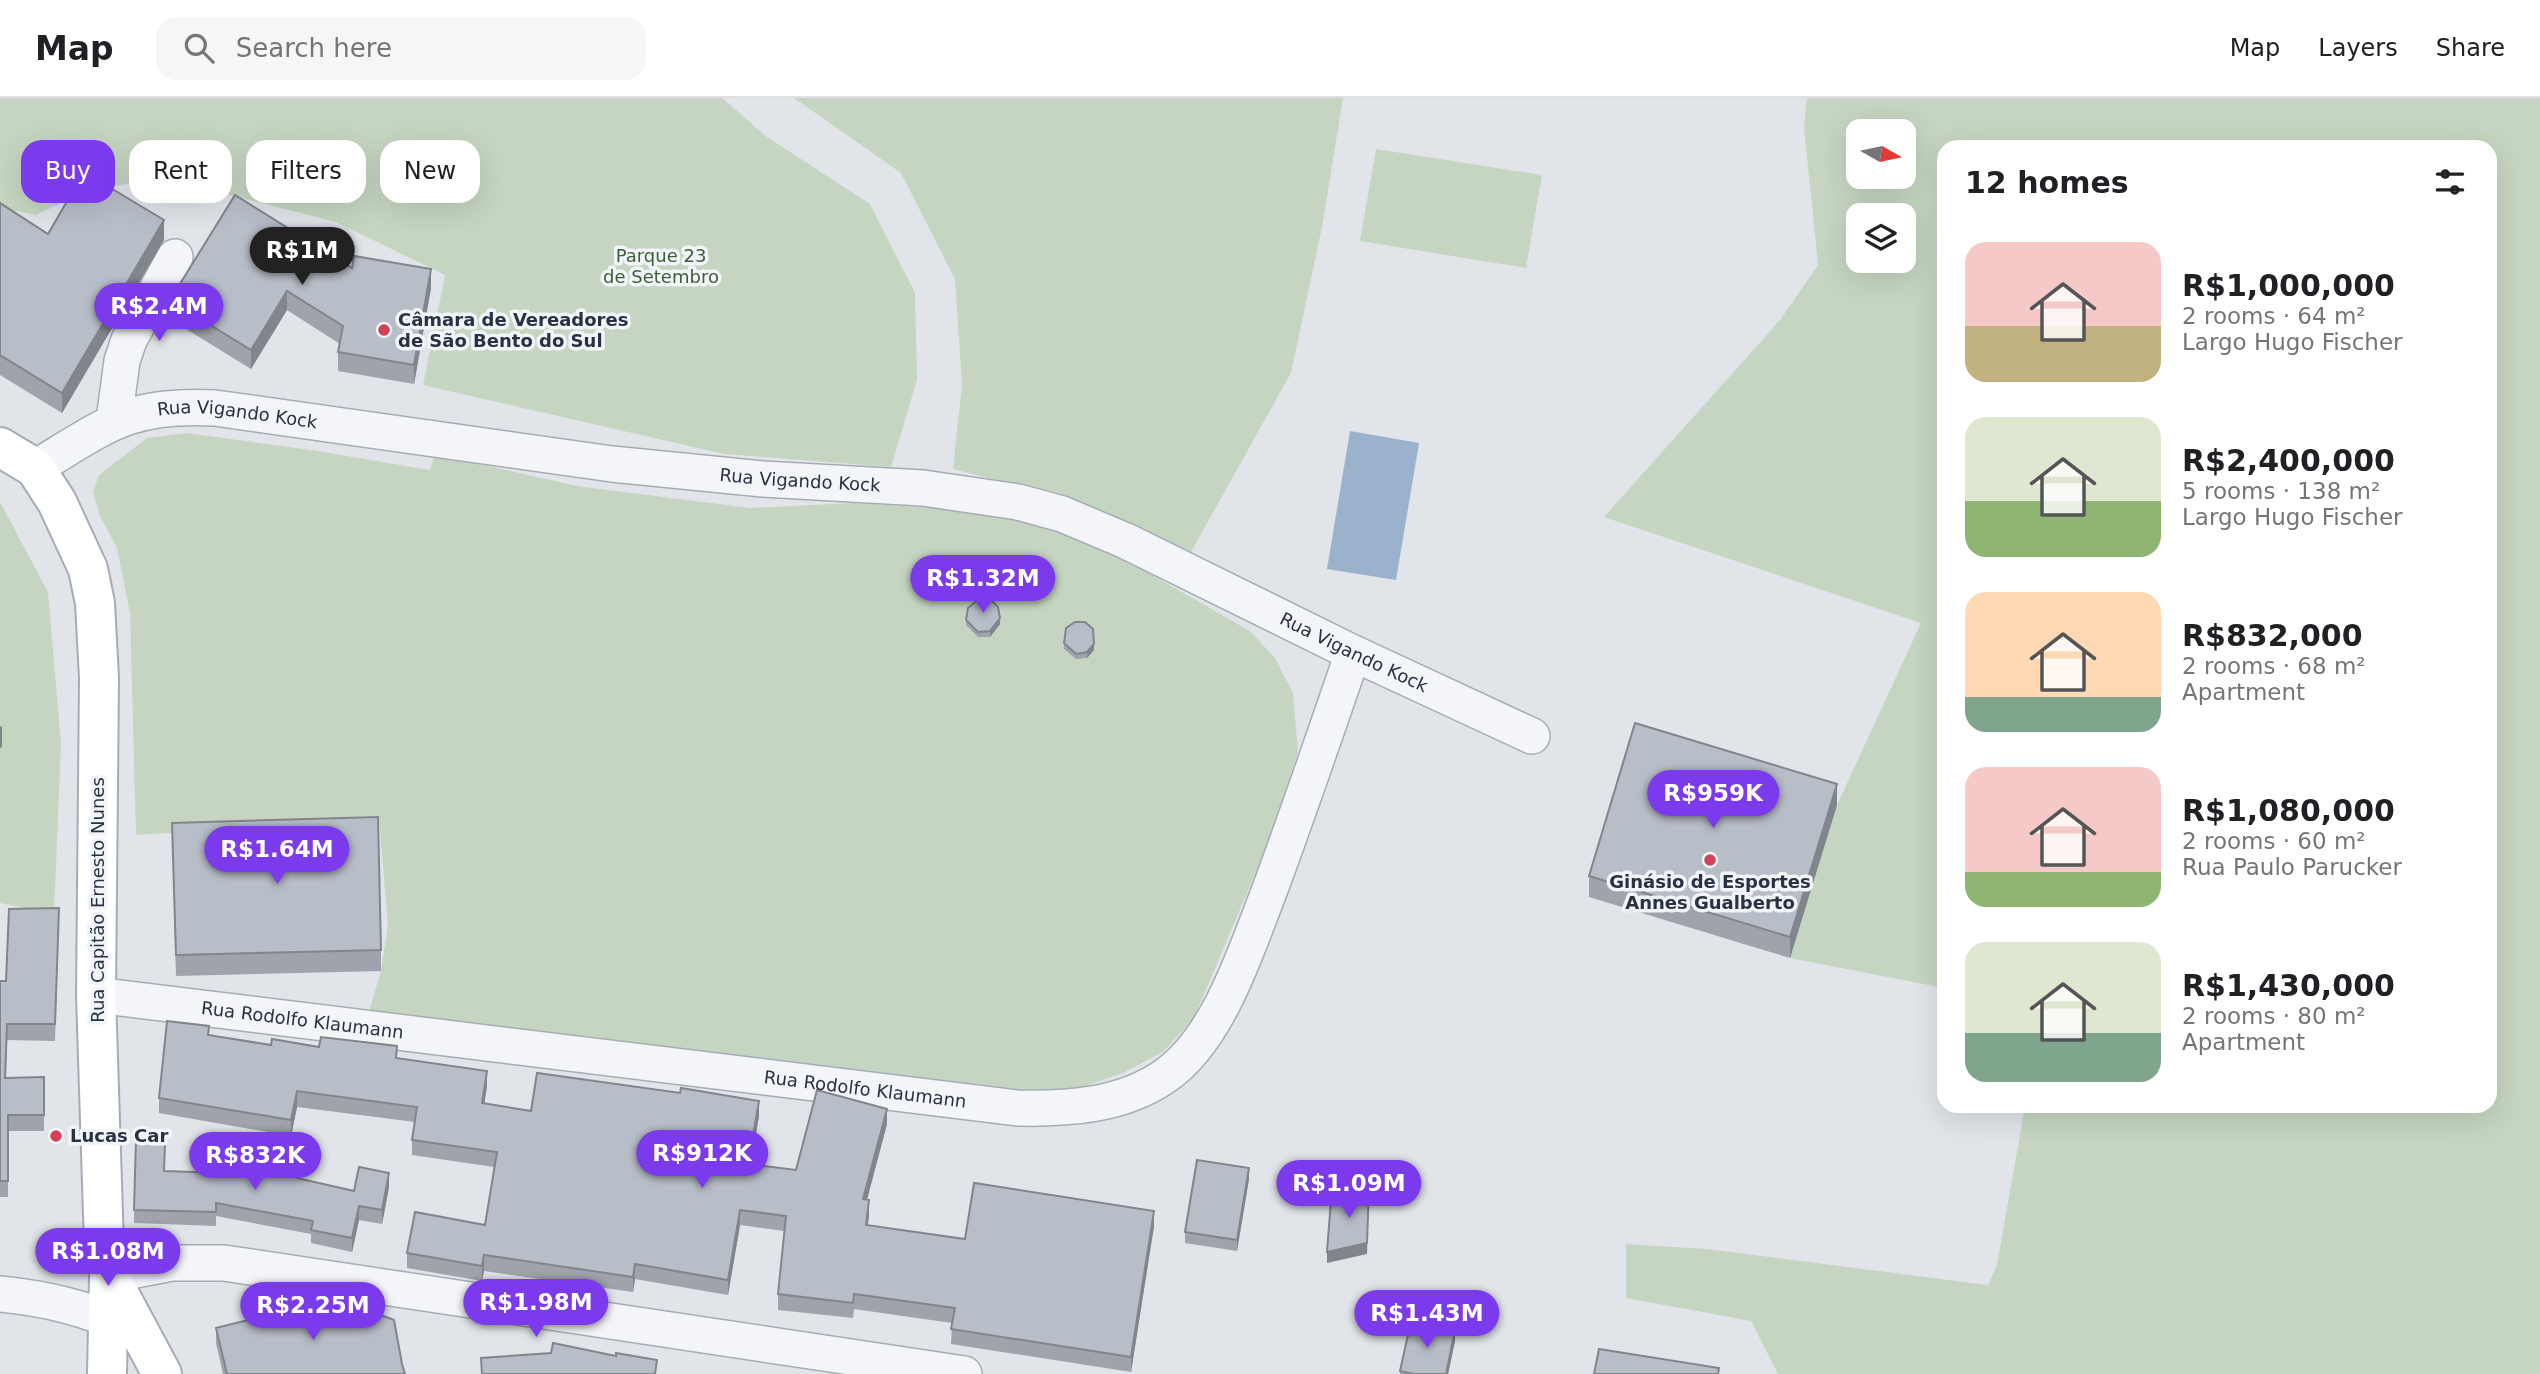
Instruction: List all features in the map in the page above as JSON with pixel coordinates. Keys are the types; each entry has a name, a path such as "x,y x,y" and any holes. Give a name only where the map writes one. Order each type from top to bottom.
{"main road":[{"name":"Rua Capitão Ernesto Nunes","path":"0,447 34,468 76,536 88,569 95,603 99,677 96,995 106,1260 126,1327 162,1374"},
{"path":"107,1374 126,1327"},
{"path":"130,1374 147,1374"}],"street":[{"path":"114,420 122,361 129,340 175,257"},
{"name":"Rua Vigando Kock","path":"34,468 114,420 149,409 179,405 612,464 763,479 977,494 1062,514 1126,541 1353,653 1532,736"},
{"name":"Rua Rodolfo Klaumann","path":"96,995 1017,1108 1056,1109 1100,1104 1135,1093 1166,1076 1194,1049 1221,1006 1284,850 1353,653"},
{"path":"52,1300 75,1289 106,1260 224,1263 754,1359 964,1374"},
{"path":"0,1294 52,1300 126,1327"}],"green space":[{"name":"Parque 23 de Setembro","path":"0,98 722,98 767,137 870,204 915,293 917,380 891,467 724,454 423,385 445,275 336,222 261,203 366,203 366,140 246,140 246,199 232,196 232,140 129,140 129,184 115,186 115,140 21,140 21,203 61,203 36,215 0,208"},
{"path":"794,98 1343,98 1322,227 1291,373 1191,552 1082,502 953,469 962,385 955,279 901,173"},
{"path":"1807,98 2540,98 2540,1374 1778,1374 1751,1321 1626,1298 1626,1244 1707,1249 1988,1285 1997,1265 2024,1113 2497,1113 2497,140 1937,140 1937,987 1790,958 1837,805 1921,623 1604,517 1780,320 1818,265 1804,127"},
{"path":"1376,149 1542,175 1526,268 1360,241"},
{"path":"187,433 430,470 435,454 577,486 750,508 853,503 1022,513 1084,536 1250,631 1275,658 1293,693 1298,752 1271,836 1194,1018 1163,1052 1123,1073 1066,1093 1019,1095 607,1039 369,1011 381,971 388,925 379,819 136,835 130,613 117,548 100,516 93,492 99,475 147,438"},
{"path":"0,502 48,592 61,744 54,914 0,903"}],"water":[{"path":"1350,431 1419,443 1396,580 1327,569"}],"building":[{"path":"115,191 129,199 129,203 136,203 164,220 62,393 0,355 0,203 48,234 66,203 115,203"},
{"path":"235,195 352,268 354,256 431,269 414,365 338,352 343,326 287,291 251,350 170,300"},
{"path":"980,598 991,600 998,607 1000,618 990,631 978,632 966,620 968,608"},
{"path":"1075,622 1085,622 1093,629 1094,644 1087,652 1076,654 1064,643 1066,628"},
{"name":"Ginásio de Esportes Annes Gualberto","path":"1635,723 1837,784 1790,937 1589,876"},
{"path":"378,817 381,950 176,955 172,823"},
{"path":"59,908 55,1024 7,1024 5,1078 44,1077 44,1115 8,1115 8,1181 0,1181 0,981 6,981 9,909"},
{"path":"167,1021 209,1026 208,1035 271,1045 272,1039 319,1047 321,1037 397,1046 396,1058 487,1071 482,1103 531,1111 537,1073 680,1093 681,1088 759,1101 748,1164 796,1170 817,1090 887,1109 863,1199 869,1200 866,1225 965,1239 974,1183 1154,1211 1131,1357 951,1329 955,1308 854,1294 853,1303 778,1294 786,1216 740,1210 728,1280 635,1264 633,1277 484,1255 482,1266 407,1253 415,1212 485,1225 497,1152 412,1140 417,1107 297,1091 291,1120 159,1098"},
{"path":"136,1139 165,1144 164,1171 255,1174 258,1162 298,1170 297,1178 354,1191 359,1167 389,1173 382,1210 359,1206 352,1238 311,1230 313,1221 216,1203 216,1212 134,1210"},
{"path":"1197,1160 1249,1168 1237,1240 1185,1232"},
{"path":"1369,1186 1367,1243 1327,1252 1331,1200"},
{"path":"337,1298 394,1320 405,1374 227,1374 216,1328"},
{"path":"1411,1321 1455,1330 1446,1374 1400,1371"},
{"path":"553,1343 616,1356 616,1353 657,1360 655,1374 482,1374 481,1358 551,1353"},
{"path":"1599,1349 1719,1368 1718,1374 1594,1374"}],"place":[{"name":"Câmara de Vereadores de São Bento do Sul","path":"384,330"},
{"name":"Ginásio de Esportes Annes Gualberto","path":"1710,860"},
{"name":"Lucas Car","path":"56,1136"}]}
